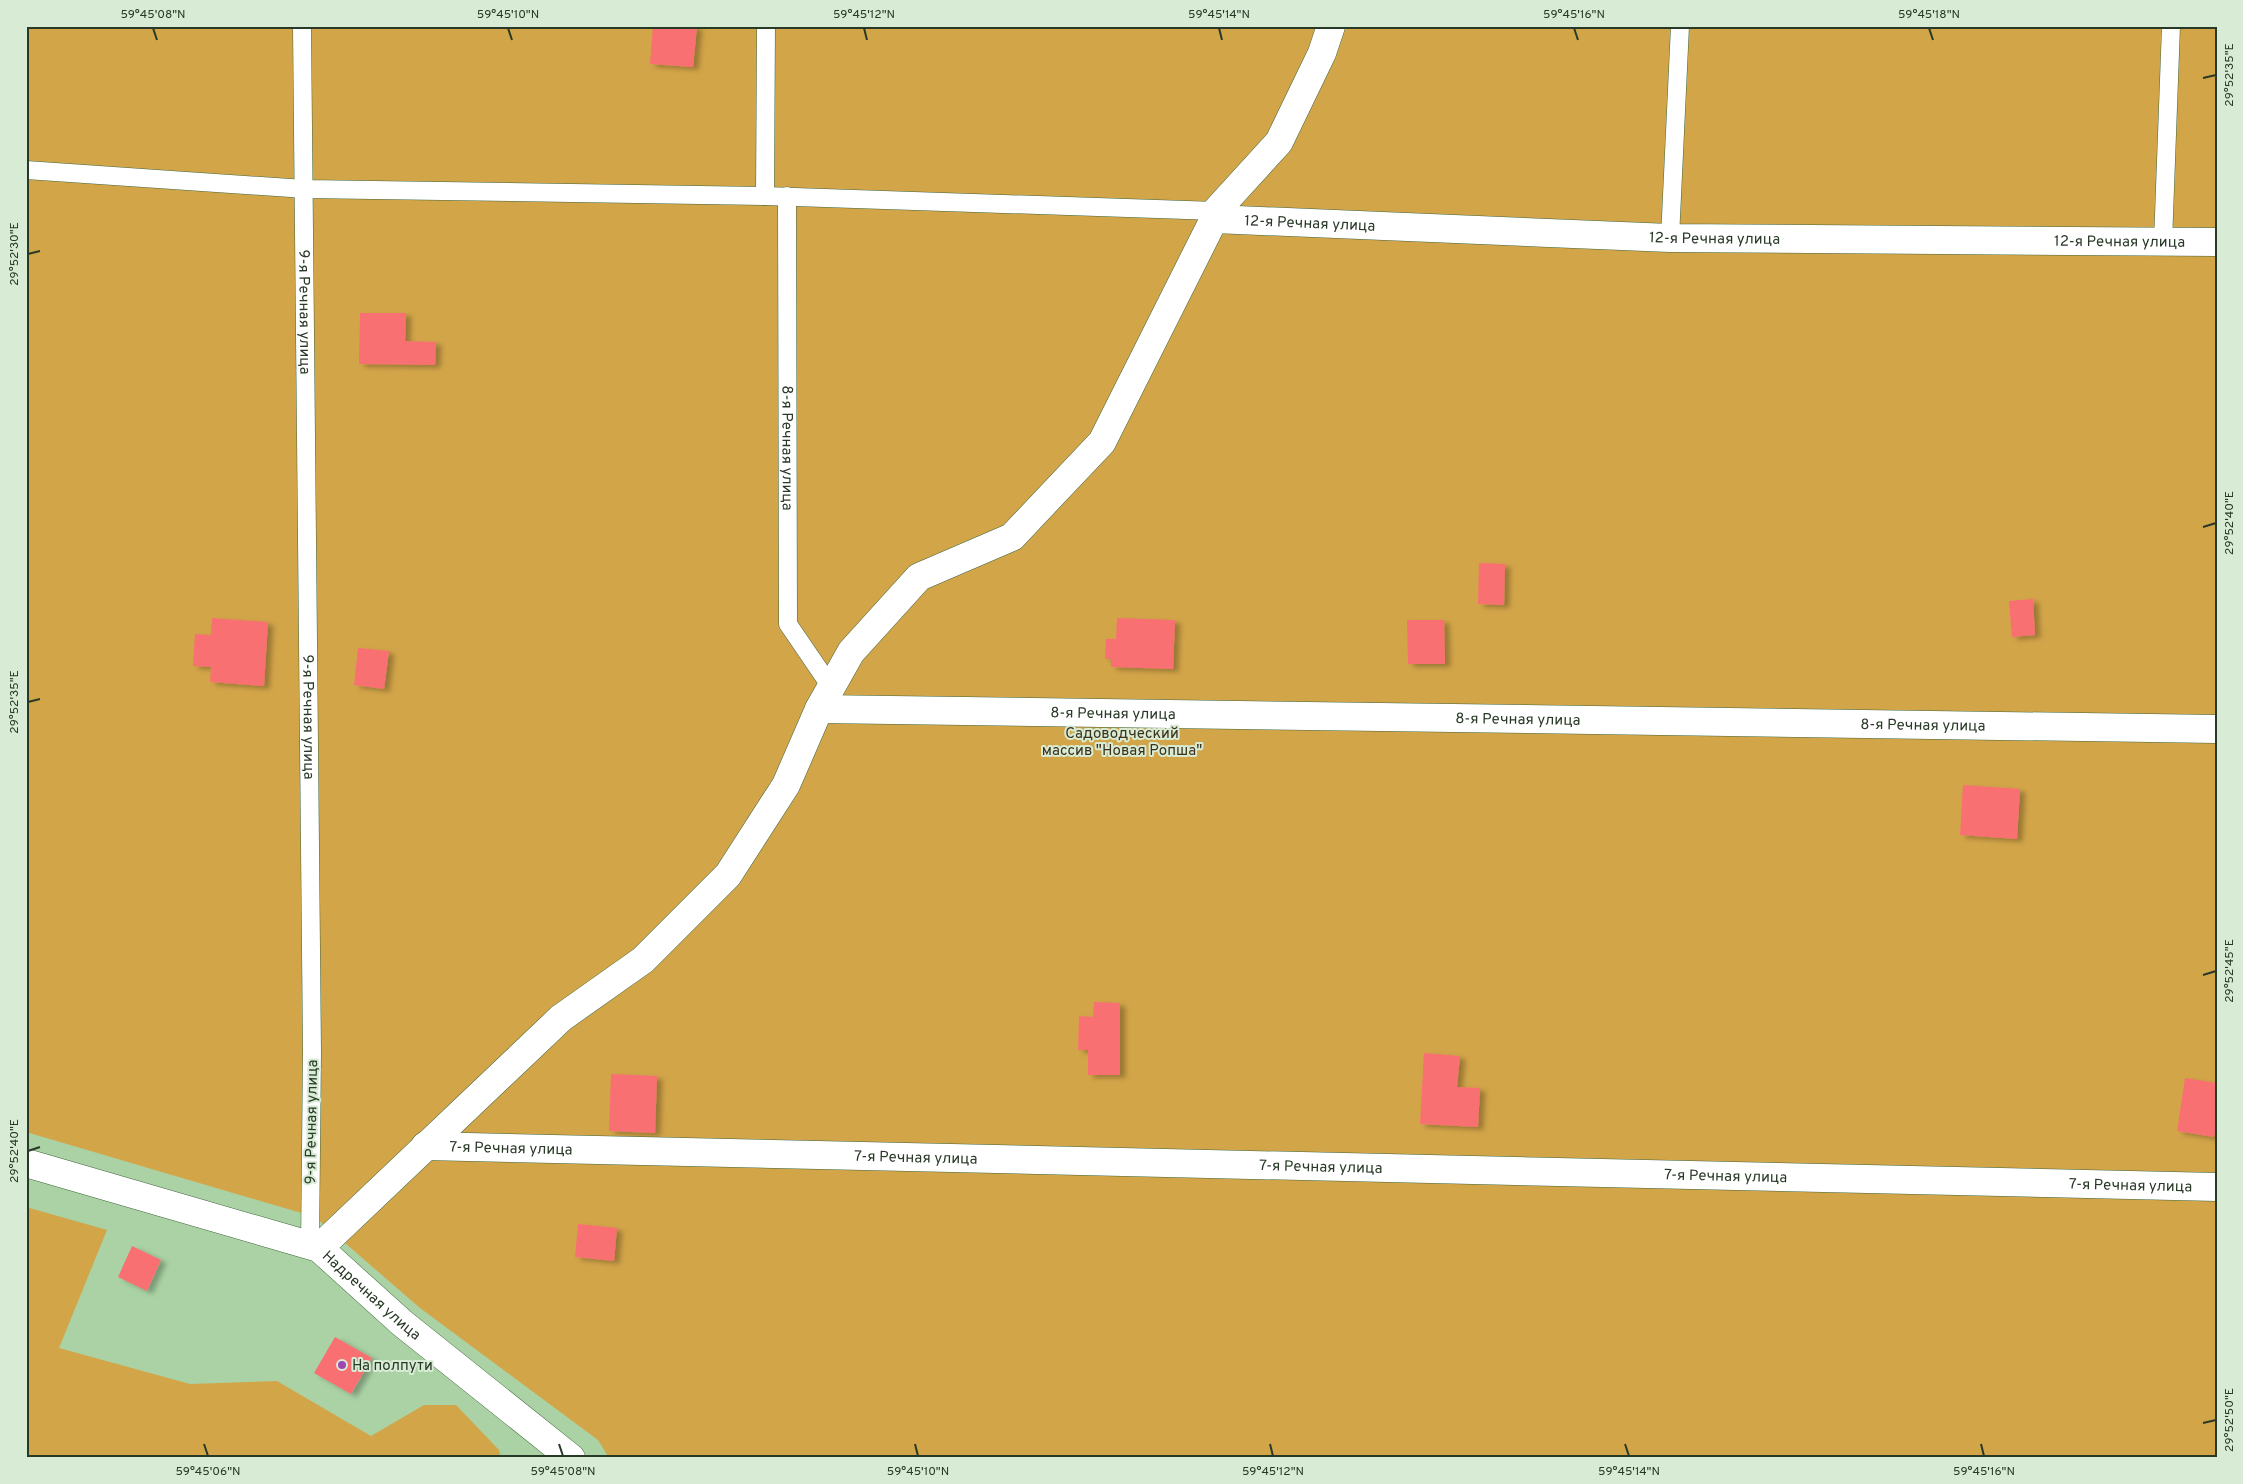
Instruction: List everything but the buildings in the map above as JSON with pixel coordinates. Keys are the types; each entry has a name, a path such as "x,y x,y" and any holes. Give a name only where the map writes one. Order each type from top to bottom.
{"street":[{"path":"314,1247 561,1018 643,960 728,874 786,785 825,698 852,652 920,577 1012,537 1102,442 1215,215 1279,142 1322,53 1331,26"},
{"name":"12-я Речная улица","path":"1215,215 1670,238 2217,242"},
{"name":"8-я Речная улица","path":"825,698 2217,729"},
{"name":"7-я Речная улица","path":"425,1146 2217,1186"},
{"name":"Надречная улица","path":"26,1163 314,1247 402,1323 571,1458"}],"lane":[{"name":"9-я Речная улица","path":"302,26 314,1247"},
{"path":"765,196 766,26"},
{"path":"1670,238 1680,26"},
{"path":"2163,242 2171,26"},
{"path":"26,170 305,189 786,196 1215,215"},
{"name":"8-я Речная улица","path":"786,196 788,624 825,698"}],"green space":[{"name":"Садоводческий массив \"Новая Ропша\"","path":"26,26 2217,26 2217,1458 609,1458 598,1440 420,1308 315,1217 26,1132"},
{"path":"26,1207 107,1230 59,1348 190,1384 277,1381 371,1436 424,1405 456,1405 499,1450 501,1458 26,1458"}],"place":[{"name":"На полпути","path":"342,1365"}]}
